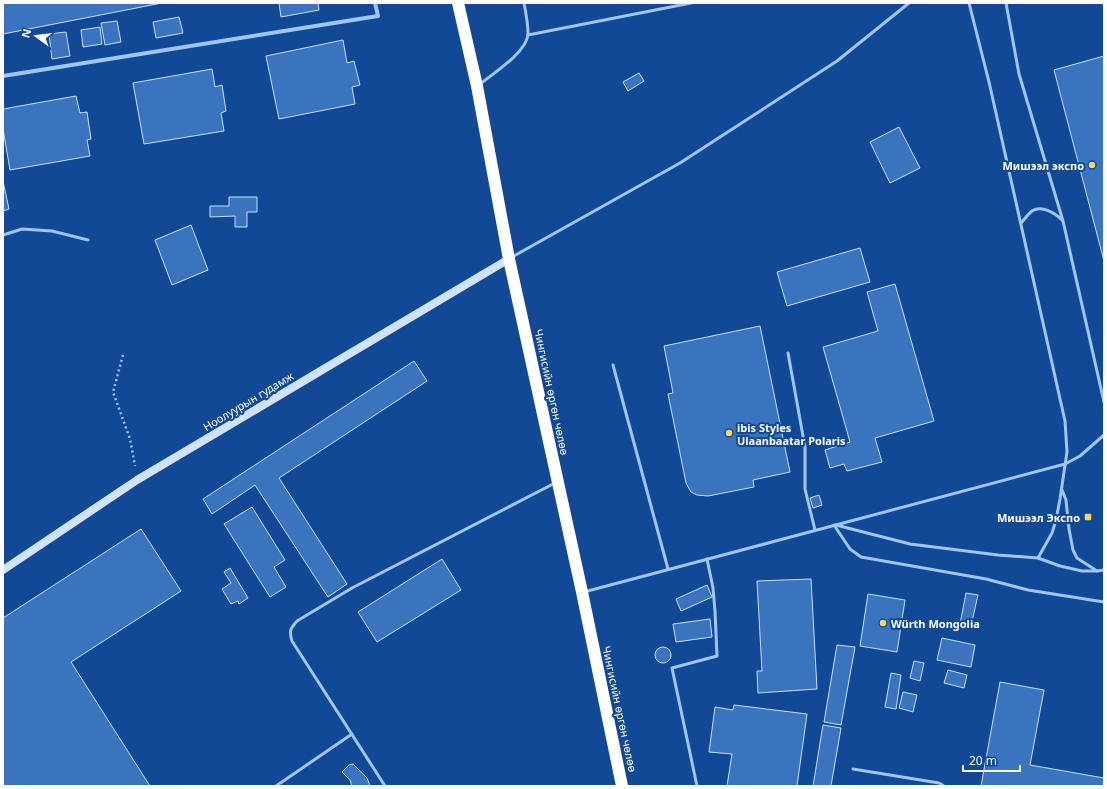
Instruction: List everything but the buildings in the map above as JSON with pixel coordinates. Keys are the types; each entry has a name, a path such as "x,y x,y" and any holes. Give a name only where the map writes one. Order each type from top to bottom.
{"highway":[{"name":"Чингисийн өргөн чөлөө","path":"458,3 476,86 509,259 582,592 622,786"}],"street":[{"path":"3,76 378,16 375,3"},
{"name":"Ноолуурын гудамж","path":"3,570 137,480 509,259"}],"lane":[{"path":"476,86 511,61 523,46 528,35 524,3"},
{"path":"528,35 691,3"},
{"path":"509,259 686,158 837,61 909,3"},
{"path":"969,3 989,82 1065,420 1067,452 1064,464 1059,506 1052,533 1038,558"},
{"path":"1006,3 1019,74 1064,221 1104,402"},
{"path":"1021,224 1032,211 1037,209 1054,212 1064,221"},
{"path":"3,234 22,229 52,231 88,240"},
{"path":"788,354 805,447 805,489 815,530"},
{"path":"612,365 668,569"},
{"path":"582,592 1064,464 1080,456 1104,435"},
{"path":"385,786 292,641 290,633 291,628 296,621 352,588 558,482"},
{"path":"1061,488 1066,500 1073,550 1077,558 1096,571"},
{"path":"834,525 910,544 998,555 1038,558 1060,566 1082,571 1104,570"},
{"path":"834,525 850,549 862,557 986,579 1028,590 1104,602"},
{"path":"697,786 672,668 717,656 713,588 707,559"},
{"path":"276,786 352,734"},
{"path":"854,769 939,783 944,786"}],"path":[{"path":"123,355 113,392 130,439 137,480"}],"place":[{"name":"Мишээл экспо","path":"1092,165"},
{"name":"ibis Styles Ulaanbaatar Polaris","path":"729,433"},
{"name":"Мишээл Экспо","path":"1088,517"},
{"name":"Würth Mongolia","path":"883,623"}]}
